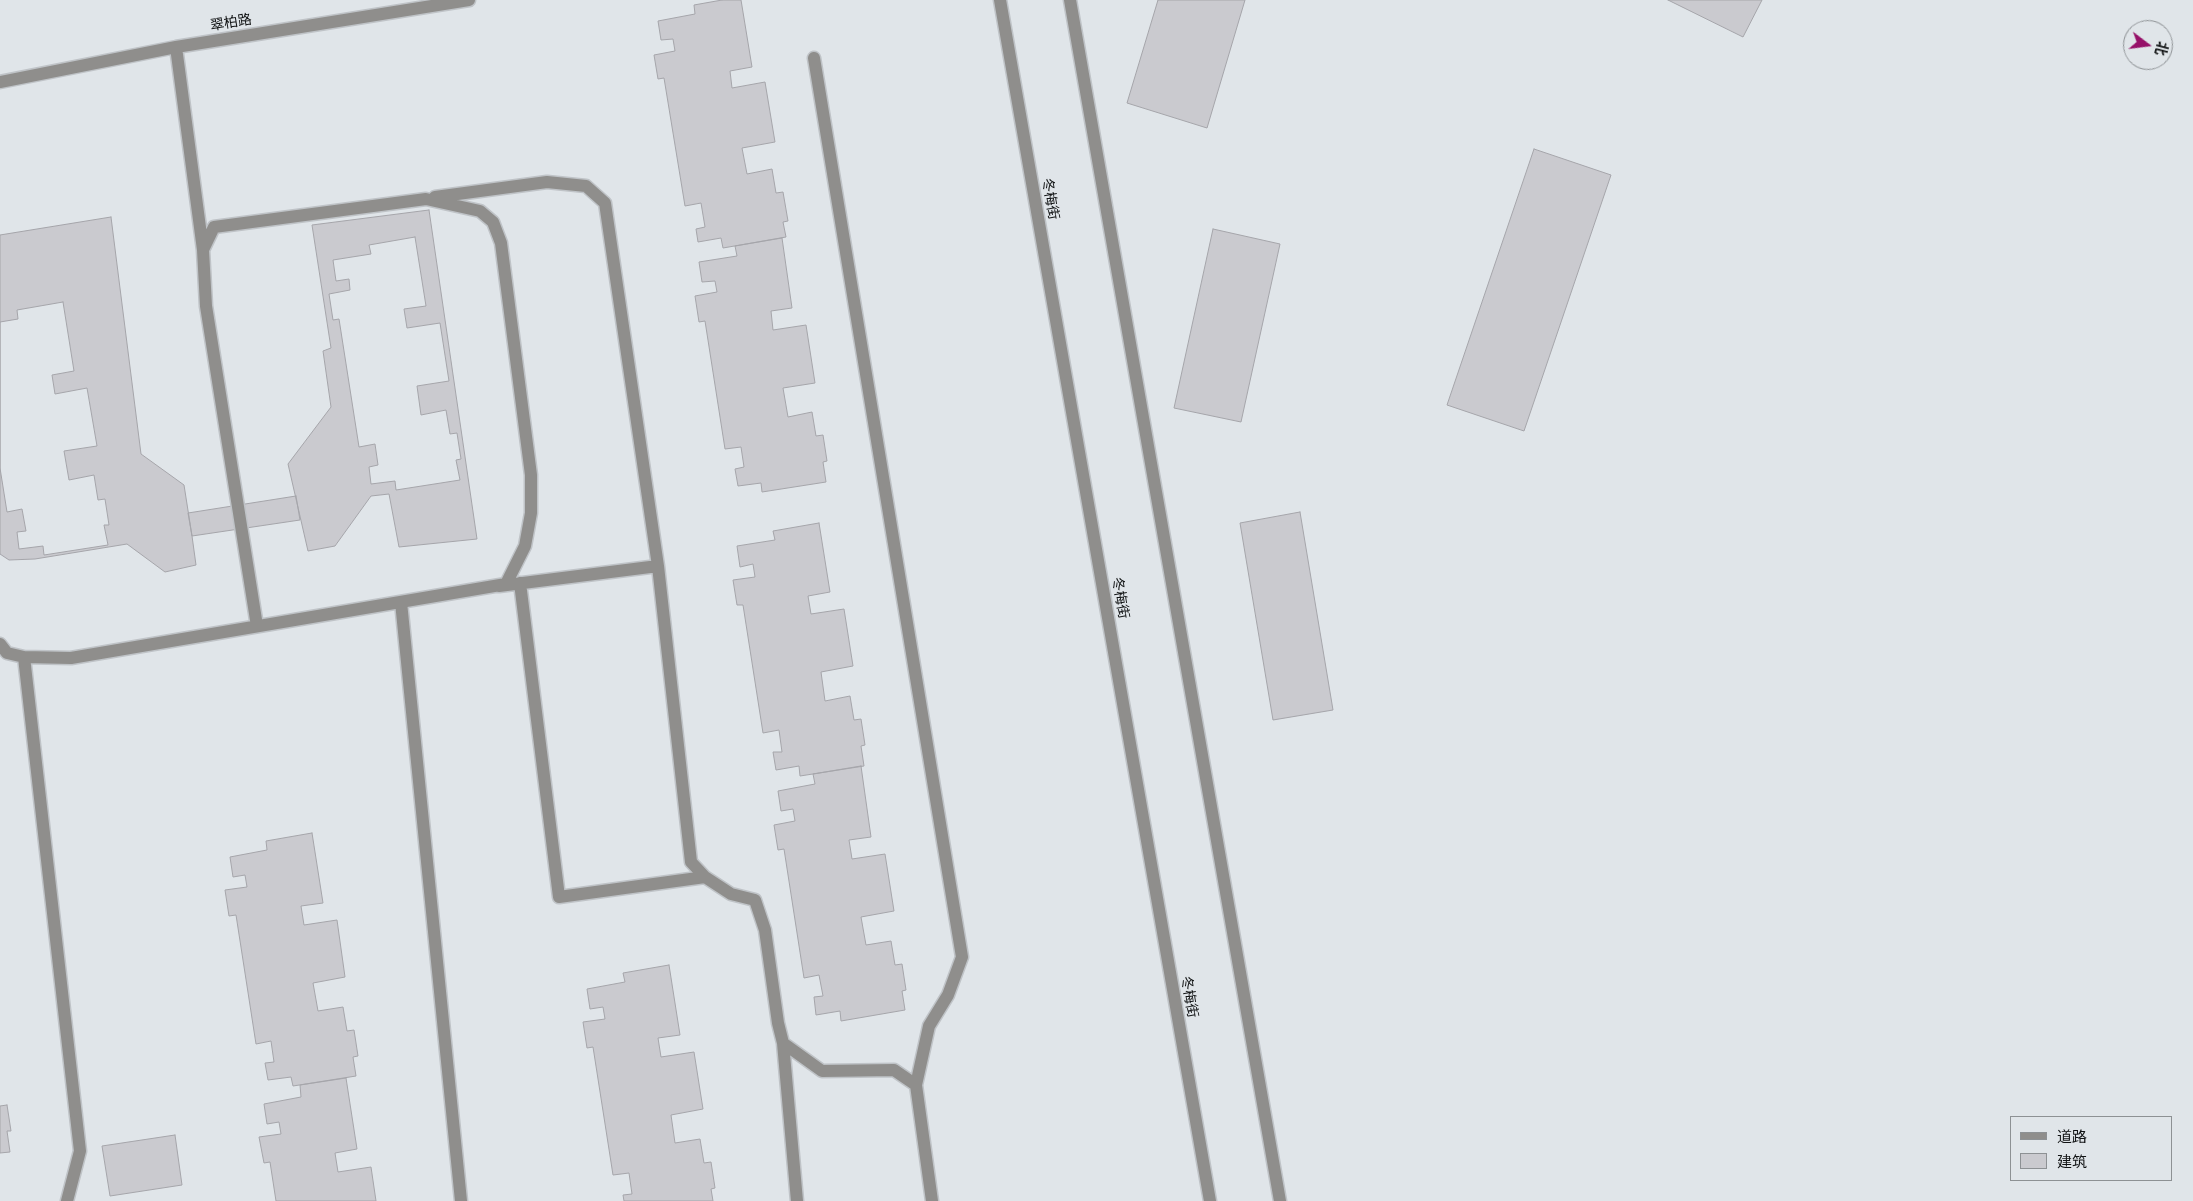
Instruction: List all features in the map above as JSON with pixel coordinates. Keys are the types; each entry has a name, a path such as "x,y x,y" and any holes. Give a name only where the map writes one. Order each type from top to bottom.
{"street":[{"name":"翠柏路","path":"0,82 176,47 469,0"},
{"name":"冬梅街","path":"1000,0 1210,1201"},
{"path":"1070,0 1280,1201"},
{"path":"176,47 203,250 206,306 257,626"},
{"path":"814,58 962,956 948,995 929,1026 916,1085 932,1201"},
{"path":"203,250 214,227 547,182 586,186 605,202 658,566 690,862 705,877 731,894 755,900 765,930 778,1023 783,1043 797,1201"},
{"path":"426,199 480,211 493,222 501,242 531,475 531,513 524,546 506,584 492,587"},
{"path":"0,644 7,652 24,657 71,658 492,587 658,566"},
{"path":"520,583 559,897 705,877"},
{"path":"401,602 462,1201"},
{"path":"24,657 80,1151 67,1201"},
{"path":"783,1043 822,1072 894,1070 916,1085"}],"building":[{"path":"722,0 741,0 752,67 730,71 732,88 765,82 775,142 742,148 747,174 772,169 776,193 783,192 788,221 783,222 786,237 723,248 721,238 698,242 696,229 705,227 701,203 685,206 664,78 658,79 654,55 675,51 673,39 661,40 658,21 695,14 694,5"},
{"path":"1158,0 1245,0 1207,128 1127,103"},
{"path":"1668,0 1762,0 1743,37"},
{"path":"1534,149 1611,175 1524,431 1447,405"},
{"path":"429,210 477,539 399,547 389,494 371,496 335,546 308,551 288,464 331,407 323,351 331,348 312,225"},
{"path":"111,217 141,454 184,485 192,536 196,565 165,572 127,544 35,559 9,560 0,554 0,235"},
{"path":"1213,229 1280,244 1241,422 1174,408"},
{"path":"415,237 426,306 404,309 407,328 440,323 449,381 417,386 421,415 446,410 450,434 457,433 461,459 456,460 460,480 396,490 395,481 371,484 369,467 378,465 375,444 359,447 339,319 333,320 329,294 350,290 349,279 336,281 333,260 371,254 369,245"},
{"path":"782,238 792,308 771,311 773,330 806,325 815,383 783,388 788,417 812,412 816,436 823,435 827,461 823,462 826,482 762,492 761,483 738,486 735,469 744,467 741,447 725,449 705,321 699,322 695,296 717,292 715,281 702,282 699,262 737,256 735,246"},
{"path":"63,302 74,371 52,375 55,394 87,388 97,446 64,451 69,480 94,475 98,500 105,499 109,525 104,525 108,545 44,555 43,546 19,549 17,532 26,531 22,509 7,512 0,468 0,322 18,319 17,310"},
{"path":"296,496 300,520 192,536 188,513"},
{"path":"1300,512 1333,710 1273,720 1240,523"},
{"path":"819,523 830,592 808,596 811,614 844,609 853,666 821,672 825,701 850,696 854,720 861,719 865,745 861,746 864,766 800,776 799,766 776,770 773,752 782,752 779,730 763,733 743,605 737,605 733,580 755,577 753,564 740,567 737,546 775,540 773,531"},
{"path":"861,766 871,837 849,840 852,859 885,854 894,911 861,917 866,945 891,941 895,965 902,964 906,990 902,991 905,1010 841,1021 840,1011 816,1015 814,997 823,996 819,975 804,978 784,849 778,850 774,825 795,821 793,809 781,811 778,791 815,784 813,774"},
{"path":"312,833 323,903 301,906 304,925 337,920 345,977 313,983 318,1011 343,1007 347,1031 354,1030 358,1056 353,1057 356,1076 293,1086 291,1077 268,1080 265,1063 274,1062 271,1041 256,1044 236,915 229,916 225,890 247,887 245,875 233,877 230,857 267,850 266,841"},
{"path":"669,965 680,1035 658,1038 661,1057 694,1052 703,1109 671,1115 675,1143 700,1139 704,1163 711,1162 715,1188 711,1189 713,1201 624,1201 623,1195 632,1194 629,1173 613,1175 593,1047 587,1048 583,1022 605,1019 603,1007 590,1009 587,989 625,982 623,973"},
{"path":"346,1078 357,1149 335,1153 338,1172 371,1167 376,1201 276,1201 270,1162 264,1163 259,1137 281,1134 279,1122 267,1124 264,1104 301,1097 300,1085"},
{"path":"7,1105 11,1131 7,1131 10,1152 0,1153 0,1106"},
{"path":"175,1135 182,1185 110,1196 102,1146"}]}
